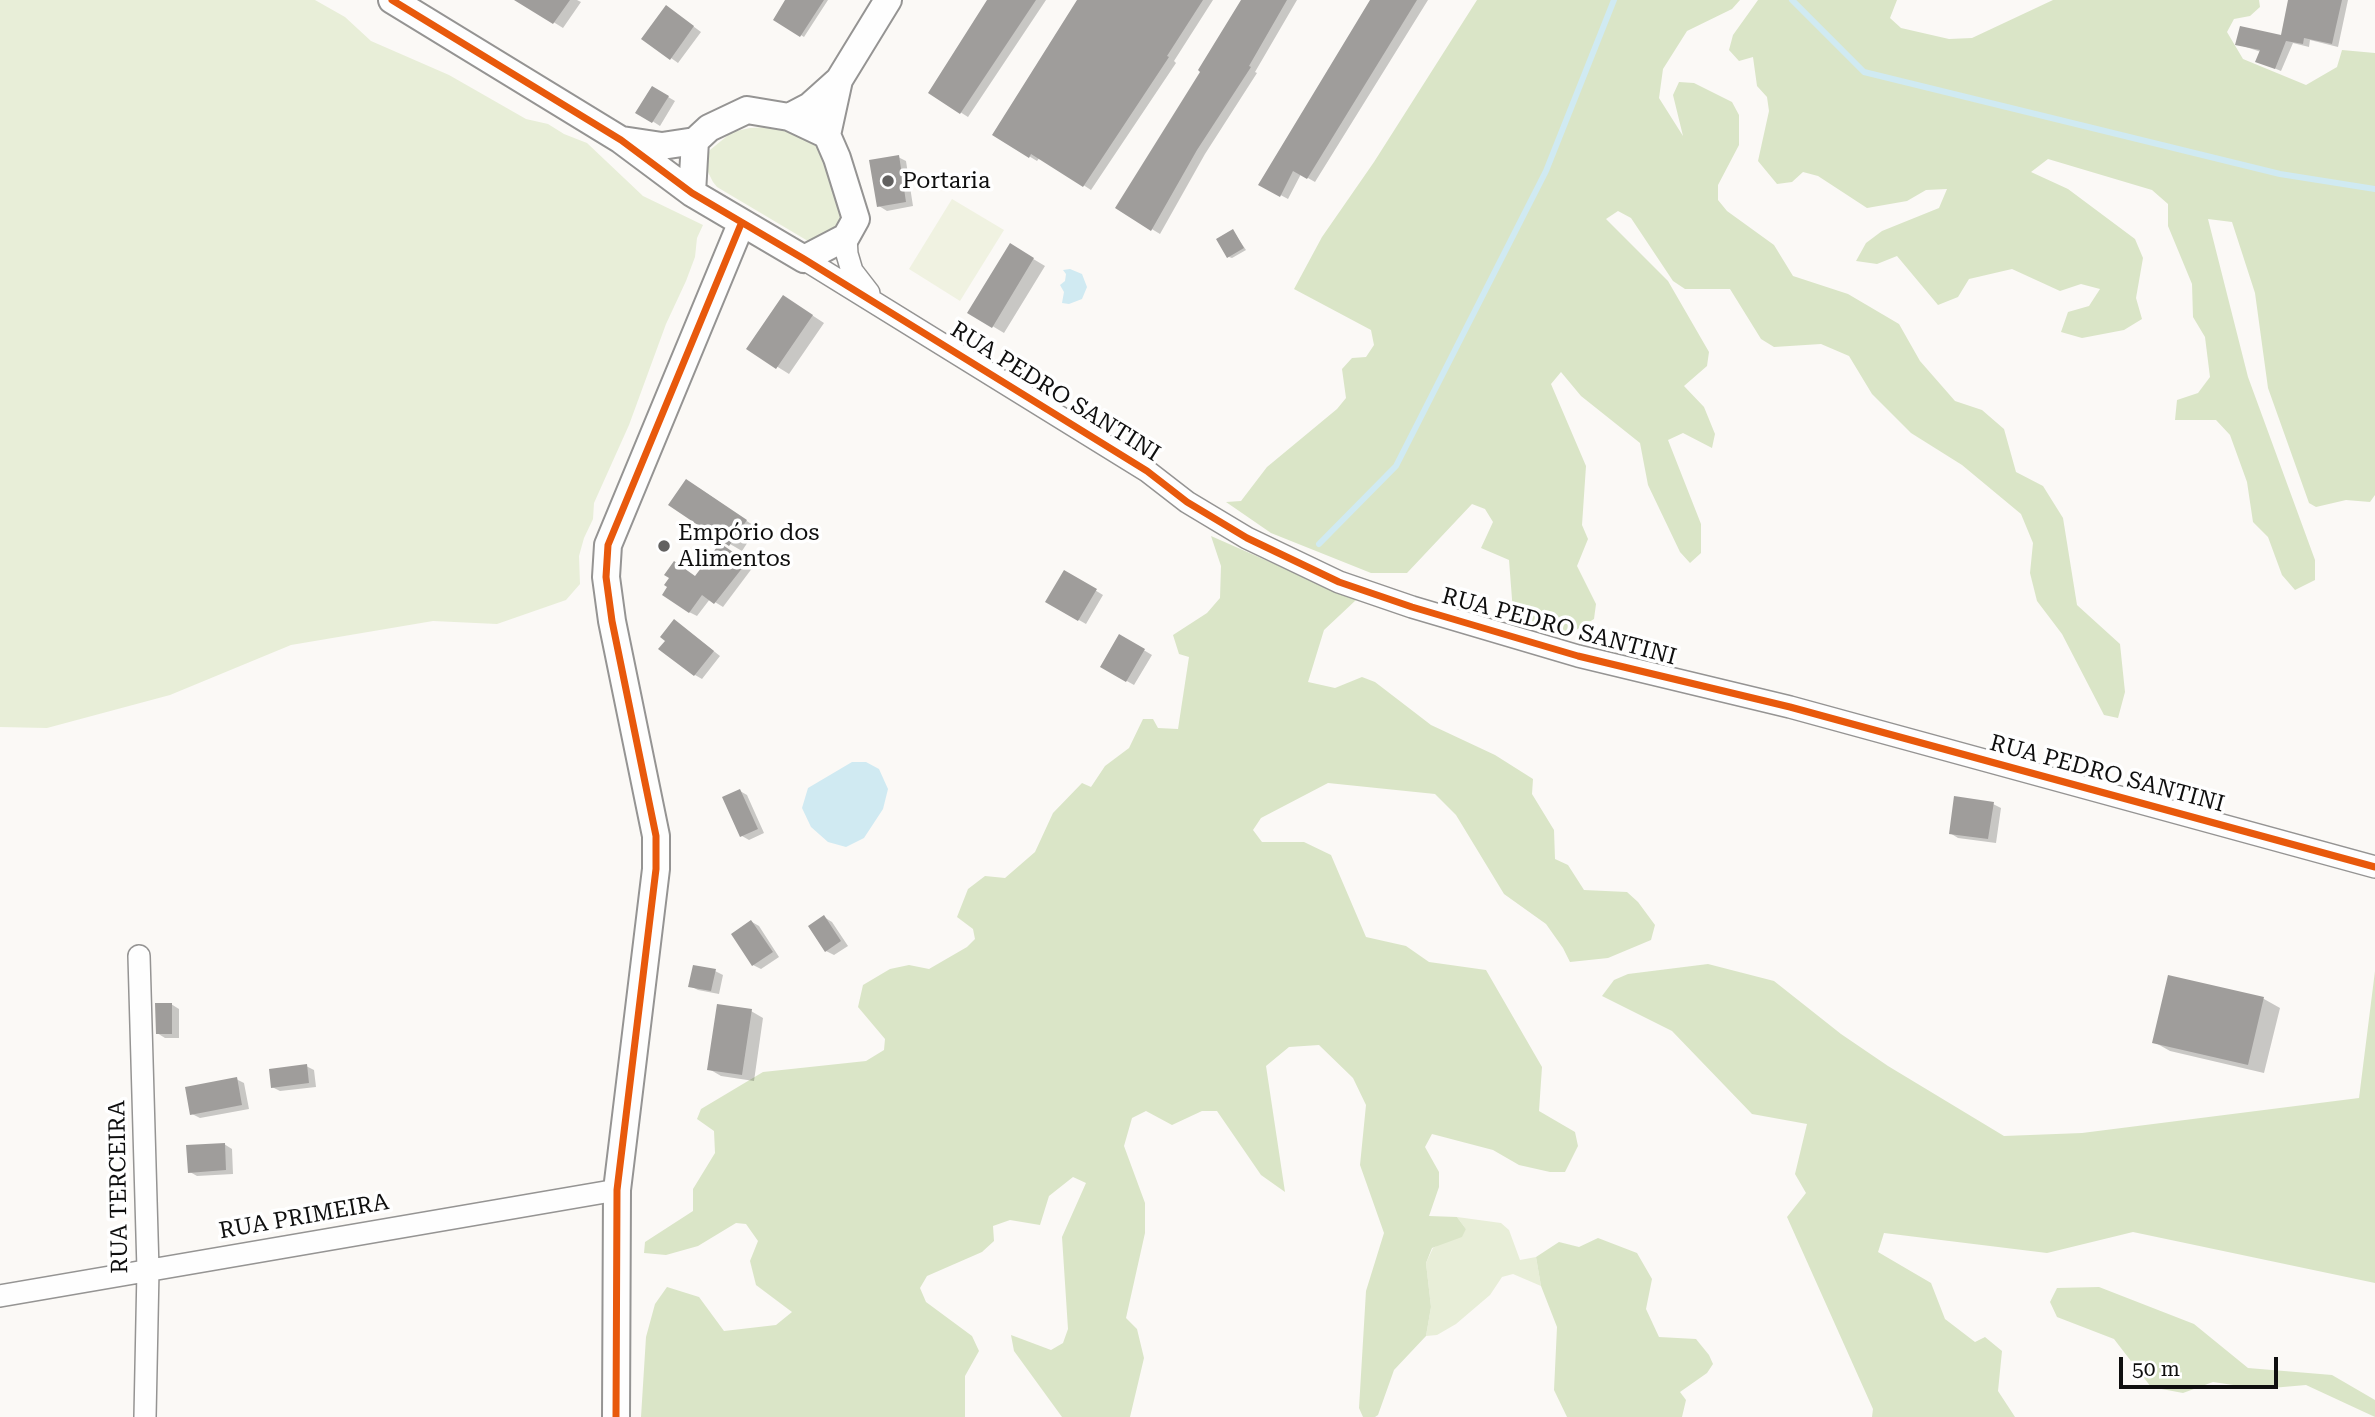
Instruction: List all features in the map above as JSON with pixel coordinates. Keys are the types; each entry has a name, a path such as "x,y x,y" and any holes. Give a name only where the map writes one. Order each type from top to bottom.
{"street":[{"path":"392,0 621,140 692,193 804,259 846,237 856,219 827,135 839,80"},
{"path":"789,117 810,106 839,80 888,0"},
{"path":"621,140 662,146 695,141 709,128 747,110 789,117 827,135"},
{"path":"692,193 695,141"},
{"path":"616,1417 617,1190 656,869 656,836 612,621 606,577 608,545 741,223"},
{"name":"RUA PEDRO SANTINI","path":"846,237 852,271 876,304"},
{"name":"RUA PEDRO SANTINI","path":"804,259 1147,471 1187,502 1247,538 1339,582 1412,607 1578,656 1790,707 2375,867"},
{"name":"RUA TERCEIRA","path":"139,956 148,1270 145,1417"},
{"name":"RUA PRIMEIRA","path":"0,1296 617,1190"}],"green space":[{"path":"0,0 315,0 345,17 371,41 449,75 526,119 548,124 587,143 643,196 703,225 686,281 666,324 629,425 594,503 593,519 579,556 580,584 566,600 497,624 433,621 291,645 170,695 47,728 0,727"},
{"path":"1477,0 1740,0 1732,9 1687,31 1663,69 1659,98 1683,136 1673,95 1679,82 1694,83 1732,102 1739,115 1739,145 1718,185 1718,200 1727,211 1774,245 1793,276 1848,294 1899,324 1920,361 1955,401 1982,410 2004,429 2016,472 2043,486 2063,518 2077,605 2120,644 2125,692 2118,718 2104,715 2062,634 2037,601 2030,573 2033,543 2021,514 1962,465 1911,433 1872,394 1849,356 1821,344 1774,347 1761,339 1730,289 1685,289 1673,281 1631,218 1618,211 1606,219 1668,281 1709,352 1707,366 1684,386 1704,407 1715,434 1712,448 1683,433 1668,440 1701,524 1701,553 1690,563 1680,552 1648,485 1640,443 1581,396 1561,372 1551,384 1586,466 1582,525 1588,539 1577,566 1596,604 1594,619 1568,635 1554,632 1513,612 1509,560 1481,548 1493,522 1485,509 1472,504 1407,573 1371,573 1271,533 1226,502 1241,501 1267,467 1337,409 1346,398 1342,369 1352,358 1366,357 1374,345 1371,330 1294,289 1322,237 1374,162"},
{"path":"1758,0 1897,0 1890,18 1901,28 1949,39 1972,38 2053,0 2259,0 2260,7 2250,16 2234,19 2227,32 2243,59 2306,85 2337,67 2342,50 2375,53 2375,495 2370,502 2346,500 2316,507 2309,503 2268,388 2255,293 2232,222 2208,219 2248,377 2315,560 2315,580 2295,590 2282,575 2268,537 2253,522 2247,482 2230,435 2216,420 2175,420 2177,400 2198,393 2210,377 2205,337 2193,317 2192,284 2168,226 2168,204 2152,190 2048,159 2031,172 2068,189 2135,239 2143,258 2136,298 2142,319 2124,330 2082,338 2061,332 2068,312 2089,306 2100,289 2081,284 2060,291 2012,269 1969,279 1958,297 1938,305 1897,256 1877,264 1856,261 1866,243 1882,231 1939,208 1947,189 1926,190 1907,201 1867,208 1818,176 1803,172 1792,182 1777,184 1758,161 1769,111 1767,97 1757,86 1753,57 1739,61 1729,50 1733,35"},
{"path":"767,127 799,134 816,143 825,157 842,218 834,233 813,244 717,187 707,170 706,159 710,150 732,132"},
{"path":"952,199 1004,230 960,301 909,269"},
{"path":"1211,536 1356,600 1324,630 1308,682 1335,688 1362,677 1375,682 1431,725 1495,755 1533,779 1532,794 1554,830 1555,859 1568,865 1584,890 1627,892 1655,925 1651,940 1608,958 1570,962 1546,924 1504,894 1456,815 1435,794 1328,783 1261,818 1253,830 1262,842 1304,842 1331,855 1366,937 1406,946 1429,962 1486,970 1542,1067 1539,1111 1575,1132 1578,1146 1565,1172 1550,1172 1519,1165 1493,1150 1432,1134 1425,1147 1439,1172 1439,1187 1429,1216 1457,1217 1466,1229 1462,1237 1432,1248 1426,1263 1431,1307 1426,1336 1394,1370 1378,1415 1363,1417 1359,1408 1366,1291 1384,1233 1360,1165 1366,1105 1353,1078 1319,1045 1289,1047 1266,1066 1285,1192 1261,1175 1217,1111 1202,1111 1172,1125 1146,1111 1132,1118 1124,1146 1145,1203 1145,1233 1126,1318 1137,1329 1144,1358 1130,1417 1062,1417 1014,1351 1011,1335 1051,1350 1063,1343 1068,1329 1062,1237 1086,1183 1073,1177 1049,1196 1040,1225 1010,1220 993,1226 994,1241 982,1252 927,1276 920,1288 926,1302 972,1336 979,1351 965,1376 965,1417 641,1417 646,1337 655,1304 667,1287 699,1297 724,1331 776,1325 792,1312 756,1285 750,1261 758,1241 746,1224 736,1223 698,1246 666,1255 644,1253 645,1242 693,1211 693,1189 715,1153 714,1131 697,1119 701,1109 763,1072 866,1061 884,1050 885,1039 858,1007 863,985 890,969 909,965 929,969 967,947 975,939 973,929 957,917 968,889 985,876 1005,878 1035,852 1053,813 1082,783 1091,787 1105,766 1129,748 1143,719 1153,719 1158,728 1178,729 1189,657 1179,654 1173,635 1207,613 1220,598 1221,566"},
{"path":"1708,964 1774,981 1841,1034 1888,1066 2004,1136 2082,1133 2359,1098 2375,971 2375,1283 2133,1232 2047,1253 1884,1233 1878,1252 1931,1283 1945,1319 1975,1342 1985,1337 2002,1351 1998,1391 2015,1417 1872,1417 1873,1409 1787,1217 1806,1193 1795,1174 1807,1124 1752,1114 1672,1031 1602,996 1614,980 1628,974"},
{"path":"1457,1217 1501,1223 1509,1230 1520,1260 1536,1257 1541,1286 1513,1274 1502,1277 1490,1295 1456,1324 1437,1335 1426,1336 1431,1307 1426,1263 1433,1248 1466,1229"},
{"path":"1598,1238 1637,1253 1652,1279 1646,1309 1659,1337 1696,1339 1709,1355 1713,1364 1707,1373 1680,1392 1686,1400 1682,1417 1567,1417 1554,1390 1557,1327 1541,1286 1536,1257 1559,1242 1579,1247"},
{"path":"2099,1287 2194,1324 2248,1368 2332,1375 2375,1400 2375,1417 2306,1385 2260,1389 2213,1382 2183,1393 2151,1387 2114,1339 2057,1317 2050,1302 2057,1288"}],"water":[{"path":"1070,269 1082,274 1087,287 1082,299 1069,304 1062,303 1064,292 1060,285 1065,281 1066,274 1063,270"},
{"path":"852,762 866,762 879,769 888,789 883,809 864,838 846,847 828,842 811,827 802,808 808,788"}],"building":[{"path":"514,0 570,0 553,24"},
{"path":"785,0 824,0 800,37 773,20"},
{"path":"987,0 1036,0 960,114 928,93"},
{"path":"1077,0 1203,0 1167,56 1169,57 1083,187 1031,154 1029,158 992,135"},
{"path":"1241,0 1287,0 1249,66 1251,67 1197,150 1151,231 1115,208 1200,72 1198,70"},
{"path":"1370,0 1417,0 1307,179 1293,171 1280,197 1258,185"},
{"path":"2288,0 2342,0 2332,44 2304,38 2303,44 2286,41 2275,69 2255,62 2260,50 2235,45 2240,26 2281,35"},
{"path":"666,5 694,26 670,60 641,39"},
{"path":"652,86 669,96 652,123 635,113"},
{"name":"Portaria","path":"899,155 906,202 877,207 869,160"},
{"path":"1233,229 1244,248 1227,258 1216,239"},
{"path":"1010,243 1034,258 992,328 967,313"},
{"path":"783,295 813,315 776,369 746,349"},
{"path":"686,479 747,520 729,546 668,505"},
{"path":"720,543 747,562 714,604 702,595 689,613 662,595 669,578 664,575 674,561 695,576"},
{"path":"1064,570 1097,589 1078,621 1045,602"},
{"path":"674,619 714,651 694,676 658,649 665,641 660,637"},
{"path":"1119,634 1145,649 1126,682 1100,667"},
{"path":"740,789 758,829 740,837 722,797"},
{"path":"1954,796 1994,802 1988,839 1949,834"},
{"path":"824,915 841,941 825,952 808,926"},
{"path":"751,920 773,952 752,966 731,934"},
{"path":"693,965 716,969 711,991 688,987"},
{"path":"2168,975 2264,997 2248,1065 2152,1043"},
{"path":"155,1003 172,1003 172,1034 156,1034"},
{"path":"717,1004 752,1009 742,1075 707,1070"},
{"path":"307,1064 309,1083 271,1088 269,1069"},
{"path":"237,1077 242,1105 190,1115 185,1087"},
{"path":"225,1143 226,1170 188,1173 186,1145"}],"waterway":[{"path":"1319,544 1396,466 1546,171 1614,0"},
{"path":"1792,0 1864,72 2280,174 2375,189"}],"cycle path":[{"path":"392,0 621,140 692,193 1147,471 1187,502 1247,538 1339,582 1412,607 1578,656 1790,707 2375,867"},
{"path":"616,1417 617,1190 656,869 656,836 612,621 606,577 608,545 741,224"}],"place":[{"name":"Portaria","path":"888,181"},
{"name":"Empório dos Alimentos","path":"664,546"}]}
